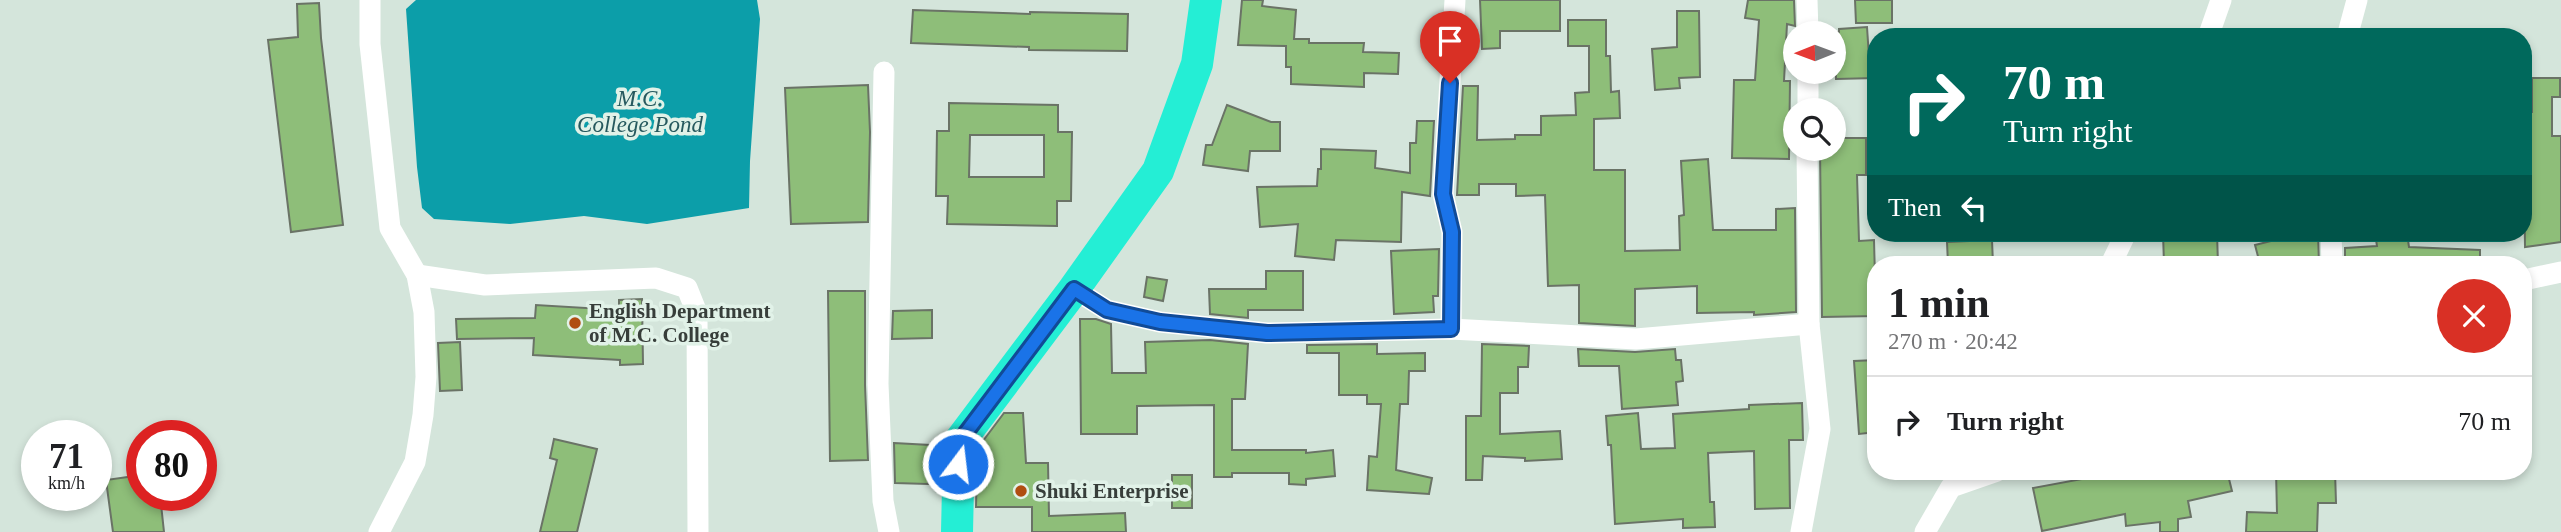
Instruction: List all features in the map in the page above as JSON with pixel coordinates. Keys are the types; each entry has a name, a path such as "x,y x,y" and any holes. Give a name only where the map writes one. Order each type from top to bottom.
{"highway":[{"path":"957,532 959,442 1074,289 1158,171 1197,64 1206,0"}],"street":[{"path":"370,0 370,44 390,228 417,275 424,312 426,377 415,462 379,532"},
{"path":"1451,329 1452,232 1443,194 1455,0"},
{"path":"1807,0 1808,21"},
{"path":"2211,28 2221,0"},
{"path":"2349,28 2357,0"},
{"path":"884,72 878,384 883,501 889,532"},
{"path":"1801,532 1820,429 1809,324 1807,161"},
{"path":"2532,278 2561,272"},
{"path":"417,275 485,285 656,278 687,288 697,313 698,532"},
{"path":"1074,289 1107,310 1160,322 1254,332 1451,329 1636,340 1809,324"},
{"path":"1926,532 1951,487 1971,480"}],"water":[{"name":"M.C. College Pond","path":"416,0 757,0 760,19 749,208 647,224 584,216 510,224 434,219 422,208 417,167 406,9"}],"building":[{"path":"1242,0 1263,0 1262,6 1296,10 1294,39 1309,39 1309,43 1364,43 1363,52 1399,53 1398,74 1364,73 1364,87 1291,84 1291,67 1286,67 1286,46 1238,45"},
{"path":"1480,0 1560,0 1560,31 1500,31 1500,48 1482,49"},
{"path":"1748,0 1794,0 1795,21 1783,21 1783,84 1790,84 1790,98 1783,98 1783,159 1732,158 1734,80 1755,80 1759,20 1745,18"},
{"path":"1855,0 1892,0 1892,23 1856,23"},
{"path":"319,3 343,225 291,232 268,40 298,37 297,4"},
{"path":"913,10 1128,14 1127,51 1029,50 1029,47 911,43"},
{"path":"1677,11 1699,11 1700,77 1679,78 1680,88 1655,90 1652,49 1677,47"},
{"path":"1568,20 1606,20 1606,56 1610,56 1611,92 1619,91 1620,118 1594,119 1594,170 1625,170 1625,251 1680,250 1679,216 1684,215 1681,161 1708,159 1713,230 1776,230 1776,209 1795,208 1796,312 1754,315 1754,312 1697,313 1697,286 1635,289 1635,326 1579,323 1579,285 1548,286 1545,195 1516,196 1516,184 1479,184 1479,195 1457,195 1463,86 1478,86 1477,140 1541,135 1541,116 1576,115 1575,93 1589,92 1589,46 1568,46"},
{"path":"1867,27 1867,78 1846,79 1846,28"},
{"path":"2532,78 2560,78 2560,97 2552,97 2552,136 2561,136 2561,242 2525,247 2525,242 2532,242"},
{"path":"868,85 868,222 791,224 785,88"},
{"path":"949,103 1058,105 1058,132 1072,132 1071,201 1057,201 1057,226 947,224 948,196 936,196 937,131 949,131","holes":["970,135 1044,135 1044,177 969,177"]},
{"path":"1227,105 1271,122 1280,122 1280,151 1250,151 1248,171 1203,165 1206,145 1212,145"},
{"path":"1417,121 1434,121 1430,196 1402,192 1401,242 1336,240 1334,260 1295,256 1298,224 1260,227 1257,187 1317,186 1318,169 1321,169 1321,149 1376,151 1375,168 1410,173 1410,143 1416,143"},
{"path":"1846,138 1866,138 1866,175 1857,175 1859,241 1874,242 1874,256 1867,256 1867,316 1822,317 1820,161 1846,161"},
{"path":"1947,242 1992,242 1993,256 1948,256"},
{"path":"2163,242 2217,242 2218,256 2164,256"},
{"path":"2267,242 2318,242 2319,256 2258,256 2255,245"},
{"path":"2376,242 2408,242 2409,247 2480,250 2480,256 2345,256 2345,248 2377,246"},
{"path":"1439,249 1438,296 1433,296 1434,312 1394,314 1391,251"},
{"path":"1266,271 1303,271 1303,310 1248,310 1248,318 1210,314 1209,289 1266,289"},
{"path":"1147,277 1167,280 1163,301 1144,297"},
{"path":"828,291 865,291 868,460 830,461"},
{"path":"642,299 643,364 620,365 620,360 533,355 534,338 457,339 456,319 535,318 536,305 619,310 619,300"},
{"path":"932,310 932,338 892,339 893,311"},
{"path":"1080,319 1096,319 1111,324 1112,373 1146,373 1145,342 1210,340 1248,344 1245,399 1232,399 1232,450 1306,450 1306,453 1333,450 1335,476 1306,479 1306,485 1289,484 1289,473 1232,473 1232,477 1214,477 1214,405 1137,406 1137,434 1081,434"},
{"path":"460,342 462,390 440,391 438,343"},
{"path":"1377,344 1377,354 1425,353 1425,371 1409,371 1408,404 1400,404 1396,470 1432,478 1429,494 1367,490 1369,456 1377,457 1381,404 1367,404 1367,395 1339,395 1339,353 1307,353 1307,345"},
{"path":"1482,344 1529,346 1528,367 1518,367 1518,393 1500,393 1500,434 1560,431 1562,459 1525,461 1525,458 1483,456 1482,480 1466,480 1466,416 1481,416"},
{"path":"1578,349 1635,352 1675,349 1676,360 1681,360 1683,381 1676,382 1678,405 1622,409 1619,366 1579,366"},
{"path":"1867,360 1867,433 1859,434 1854,361"},
{"path":"1802,403 1803,440 1789,440 1790,508 1755,509 1754,451 1708,453 1710,502 1714,502 1715,527 1683,528 1683,519 1615,524 1611,445 1608,445 1606,416 1638,413 1641,449 1675,448 1673,414 1749,409 1749,405"},
{"path":"1004,413 1023,413 1026,463 1048,463 1049,516 1125,513 1126,532 1032,532 1032,507 976,507 977,464 984,464 983,441"},
{"path":"554,439 597,449 577,532 540,532 557,460 550,458"},
{"path":"894,443 930,445 928,484 895,483"},
{"path":"1172,475 1192,475 1192,508 1172,508"},
{"path":"126,477 126,511 162,511 164,532 113,532 110,511 112,479"},
{"path":"2076,480 2229,480 2232,491 2188,501 2191,517 2178,519 2178,532 2160,532 2160,522 2126,526 2125,514 2042,531 2033,488"},
{"path":"2276,480 2335,480 2336,503 2318,503 2317,532 2246,532 2247,512 2277,513"}],"place":[{"name":"English Department of M.C. College","path":"575,323"},
{"name":"Shuki Enterprise","path":"1021,491"}],"route":[{"path":"958,464 959,442 1074,289 1107,310 1160,322 1267,333 1451,329 1452,232 1443,194 1450,83"}]}
